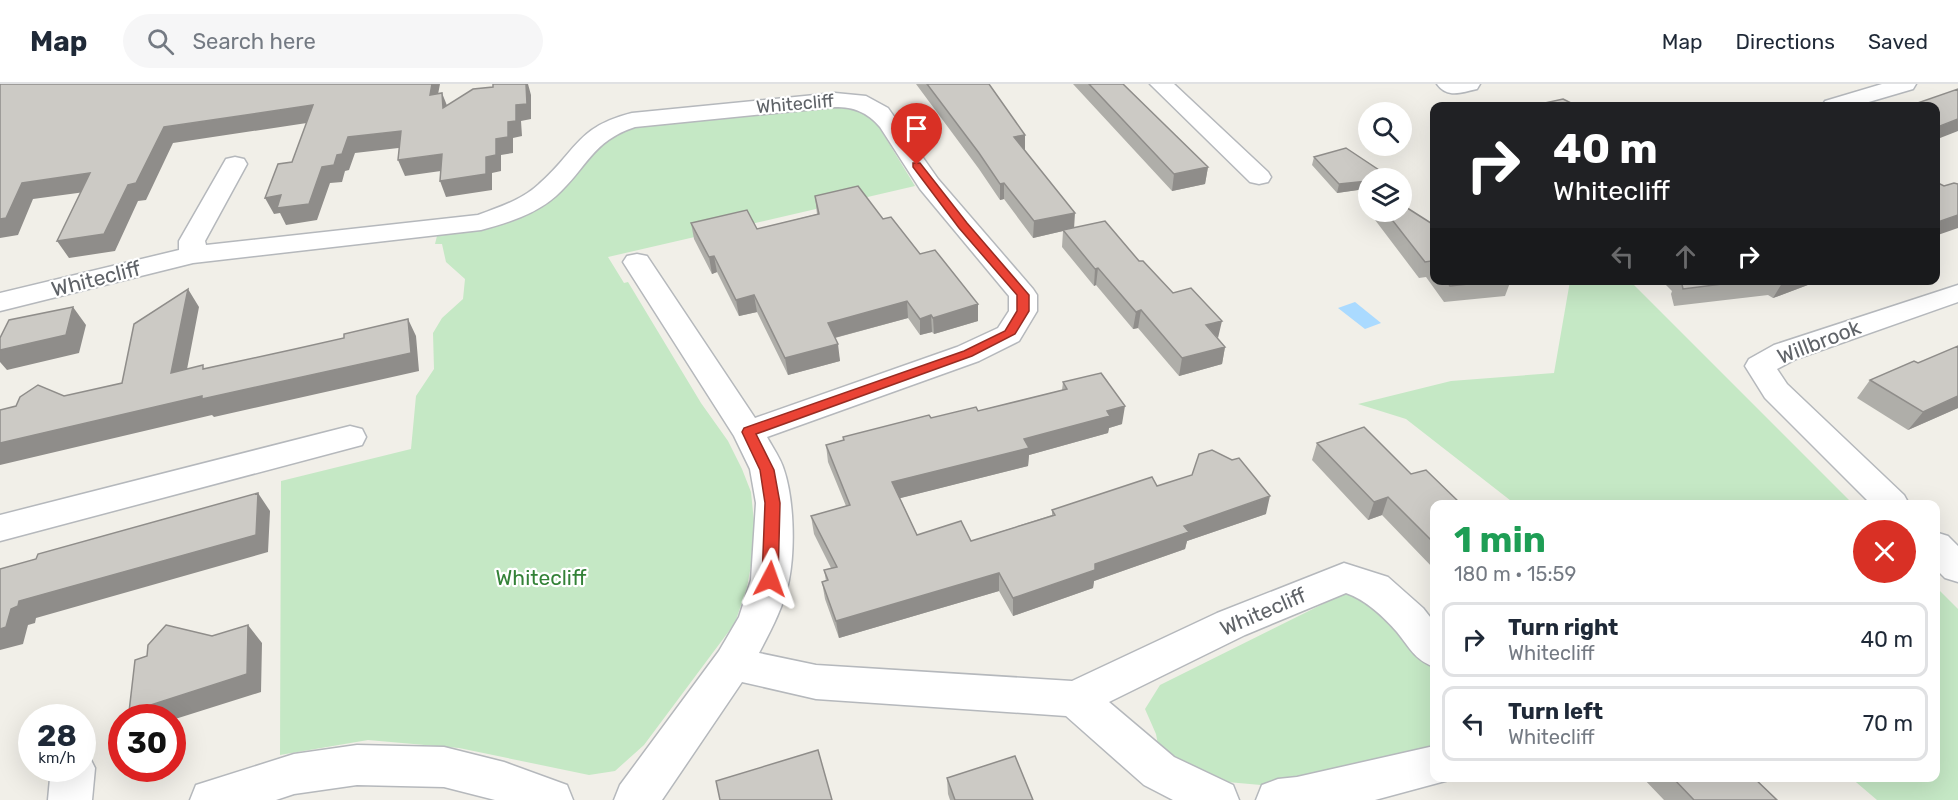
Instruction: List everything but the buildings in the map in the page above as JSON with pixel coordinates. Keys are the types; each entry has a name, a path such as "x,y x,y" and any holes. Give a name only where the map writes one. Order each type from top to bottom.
{"street":[{"path":"1161,84 1259,177"},
{"path":"1846,102 1905,84"},
{"name":"Whitecliff","path":"0,302 193,255 481,222 523,208 548,189 593,137 608,128 632,120 835,100 858,101 874,109 889,123 929,184 1023,295 1023,311 1009,334 968,354 748,432"},
{"path":"193,255 192,241 235,165"},
{"path":"636,800 733,663 757,620 770,579 773,503 767,470 748,432 726,402 637,262"},
{"name":"Willbrook","path":"1888,500 1776,391 1760,366 1785,352 1958,293"},
{"path":"0,528 350,437"},
{"path":"1940,551 1958,568"},
{"name":"Whitecliff","path":"733,663 816,682 1075,699 1231,624 1344,578 1375,588 1409,619 1430,645"},
{"path":"1075,699 1159,771 1217,800"},
{"path":"212,800 294,774 357,765 444,767 504,782 551,800"},
{"path":"1278,800 1297,798 1430,767"},
{"path":"70,800 72,782"}],"green space":[{"name":"Whitecliff","path":"836,105 854,107 874,119 915,186 608,257 624,283 628,282 701,403 728,441 751,492 754,522 753,555 747,587 735,623 644,745 615,771 589,775 459,748 368,740 280,755 281,481 411,449 416,396 434,369 433,333 442,318 463,299 465,279 446,262 442,244 435,244 437,236 488,229 517,220 544,206 562,191 603,139 636,125"},
{"path":"1569,285 1634,285 1849,500 1510,500 1406,419 1358,404 1451,381 1554,373"},
{"path":"1940,591 1958,609 1958,800 1877,800 1856,782 1940,782"},
{"path":"1363,594 1413,641 1430,664 1430,750 1261,785 1216,781 1159,750 1156,734 1145,709 1160,685 1341,595"}],"water":[{"path":"1355,302 1381,323 1365,329 1338,308"}],"route":[{"path":"770,579 773,503 767,470 748,432 968,354 1009,334 1023,311 1023,295 963,226 929,184 917,165"}]}
